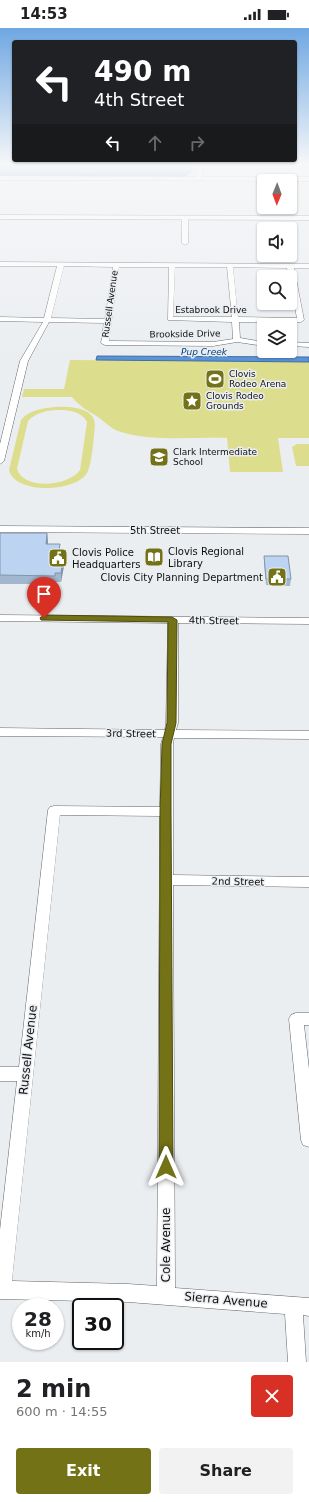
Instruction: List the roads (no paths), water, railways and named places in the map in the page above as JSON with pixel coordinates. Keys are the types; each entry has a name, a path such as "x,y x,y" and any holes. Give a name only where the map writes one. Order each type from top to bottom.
{"main road":[{"name":"5th Street","path":"0,529 309,531"}],"street":[{"path":"185,227 185,243"},
{"path":"0,264 309,266"},
{"path":"0,461 24,361 47,320 61,264"},
{"name":"Russell Avenue","path":"105,343 116,264"},
{"name":"Estabrook Drive","path":"172,265 170,319 301,320 290,266"},
{"path":"230,265 238,340"},
{"path":"0,319 108,320"},
{"name":"Brookside Drive","path":"105,343 213,344 238,340 257,343"},
{"path":"297,344 309,345"},
{"name":"4th Street","path":"0,618 309,621"},
{"name":"Cole Avenue","path":"166,1295 166,812 167,744 172,723 172,620"},
{"name":"3rd Street","path":"0,732 309,735"},
{"name":"Russell Avenue","path":"1,1290 54,810 166,812"},
{"name":"2nd Street","path":"166,880 309,882"},
{"path":"303,1019 309,1140"},
{"path":"0,1074 25,1074"},
{"name":"Sierra Avenue","path":"1,1290 166,1295 301,1306"},
{"path":"297,1362 301,1306"}],"water":[{"path":"97,356 257,357 257,358 309,357 309,362 96,360"}],"place":[{"name":"Clovis Rodeo Arena","path":"215,379"},
{"name":"Clovis Rodeo Grounds","path":"192,401"},
{"name":"Clark Intermediate School","path":"159,457"},
{"name":"Clovis Regional Library","path":"154,557"},
{"name":"Clovis Police Headquarters","path":"58,558"},
{"name":"Clovis City Planning Department","path":"277,577"}],"water label":[{"name":"Pup Creek","path":"204,352"}]}
